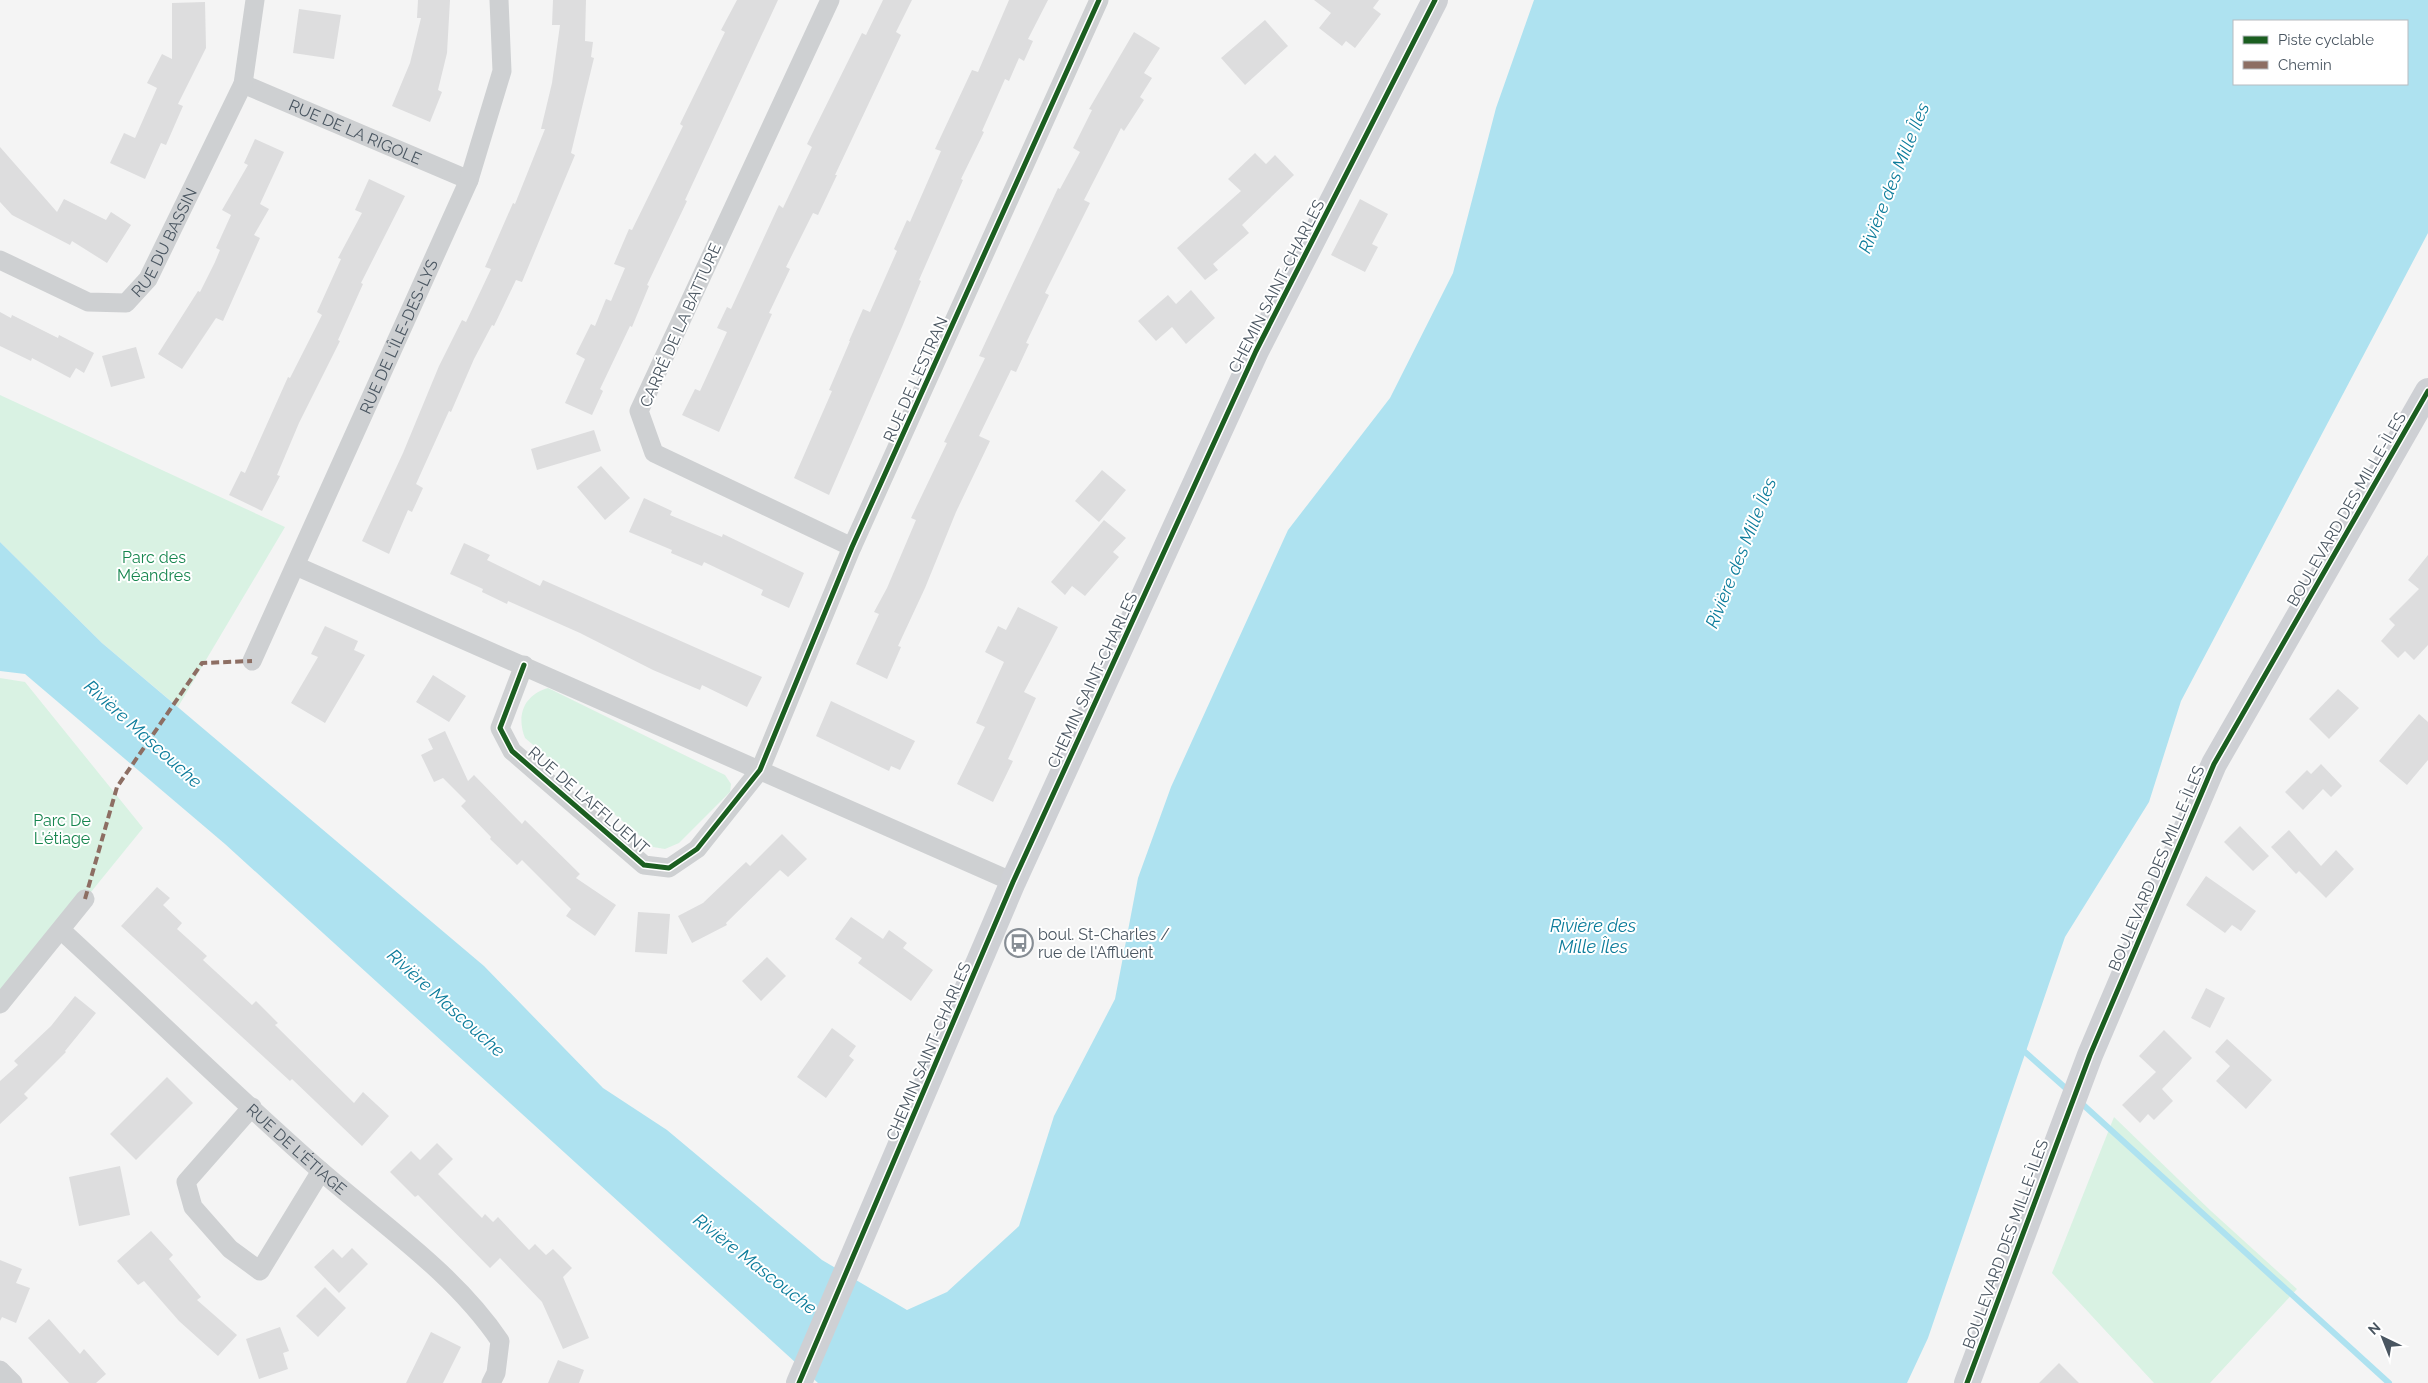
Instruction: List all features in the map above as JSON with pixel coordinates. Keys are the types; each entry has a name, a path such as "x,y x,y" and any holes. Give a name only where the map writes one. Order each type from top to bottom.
{"main road":[{"name":"CHEMIN SAINT-CHARLES","path":"799,1383 1013,882 1256,351 1435,0"},
{"name":"BOULEVARD DES MILLE-ÎLES","path":"1967,1383 2090,1055 2214,764 2428,391"}],"street":[{"name":"RUE DU BASSIN","path":"0,260 88,302 126,303 148,279 243,84 254,0"},
{"name":"RUE DE L'ÎLE-DES-LYS","path":"252,661 469,180 502,71 499,0"},
{"name":"CARRÉ DE LA BATTURE","path":"830,0 639,411 654,453 852,547"},
{"name":"RUE DE L'ESTRAN","path":"760,770 852,547 1099,0"},
{"name":"RUE DE LA RIGOLE","path":"243,84 469,180"},
{"path":"296,566 1013,882"},
{"name":"RUE DE L'AFFLUENT","path":"524,665 500,728 512,751 644,865 670,868 697,849 760,770"},
{"path":"0,1004 85,899"},
{"name":"RUE DE L'ÉTIAGE","path":"61,930 321,1171 438,1271 486,1320 500,1341 496,1373 491,1383"},
{"path":"252,1107 186,1182 193,1207 230,1250 260,1271 321,1171"},
{"path":"0,1370 13,1383"}],"green space":[{"name":"Parc des Méandres","path":"0,395 285,527 178,707 102,643 0,542"},
{"name":"Parc De L'étiage","path":"0,678 25,682 143,828 0,1004"},
{"path":"548,688 725,775 731,784 730,792 679,843 665,849 653,847 525,738 521,721 524,707 533,696"},
{"path":"2114,1117 2211,1211 2297,1289 2210,1383 2154,1383 2052,1273"}],"water":[{"name":"Rivière des Mille Îles","path":"1534,0 2428,0 2428,233 2181,701 2149,802 2065,937 1928,1338 1907,1383 818,1383 225,844 25,674 0,671 0,542 102,643 484,966 603,1088 667,1130 822,1260 907,1310 947,1292 1019,1226 1054,1116 1115,999 1138,878 1171,787 1288,530 1390,398 1453,273 1496,108"}],"building":[{"path":"418,0 450,0 447,53 438,90 442,92 430,122 392,106 410,63 421,18 417,18"},
{"path":"553,0 586,0 585,41 593,42 591,57 594,58 571,153 575,155 522,282 516,280 494,326 492,325 474,359 451,412 449,411 416,484 423,488 412,512 408,510 389,554 362,541 403,453 439,366 462,320 466,322 491,269 485,267 513,203 515,204 545,129 541,129 552,83 560,25 552,25"},
{"path":"737,0 778,0 647,285 649,286 632,327 630,326 600,389 603,391 592,415 565,403 585,359 576,354 591,324 595,326 606,299 611,301 625,268 614,264 629,229 632,230 683,126 680,124 725,32 721,30"},
{"path":"883,0 912,0 896,32 901,35 818,215 813,213 786,267 790,269 769,313 772,314 719,432 682,415 695,389 700,391 727,332 717,328 727,307 731,309 779,205 783,208 812,147 807,144 862,33 866,35"},
{"path":"1009,0 1048,0 1028,39 1033,41 1024,61 1019,58 1009,81 1005,79 982,131 984,132 961,179 963,180 919,280 921,281 902,327 829,495 794,478 832,391 829,390 863,309 870,312 897,251 894,249 907,220 910,222 941,151 935,149 972,70 978,72"},
{"path":"1314,0 1379,0 1373,8 1381,14 1355,48 1346,41 1342,46 1319,28 1331,13"},
{"path":"205,2 206,48 178,104 183,106 166,145 161,143 145,179 110,163 124,133 135,138 157,88 147,83 162,54 172,59 172,3"},
{"path":"299,9 341,15 334,59 293,53"},
{"path":"1265,20 1288,46 1245,85 1221,58"},
{"path":"1134,32 1160,48 1144,73 1152,78 1140,97 1144,100 1124,131 1121,128 1084,200 1090,203 1045,293 1049,295 1026,343 1029,344 1016,372 1011,370 979,436 990,441 956,512 925,588 898,646 901,647 887,679 856,664 879,614 874,612 887,588 916,520 911,518 947,443 944,442 985,358 979,356 1058,188 1060,189 1080,152 1073,148 1092,110 1089,109"},
{"path":"255,139 284,152 260,204 269,209 254,235 260,238 223,321 216,318 182,369 158,354 198,291 200,292 215,262 220,250 216,248 231,215 222,210 248,165 244,163"},
{"path":"0,147 57,212 64,199 106,220 111,212 131,225 107,263 72,241 70,245 12,215 0,202"},
{"path":"1255,153 1266,164 1275,155 1294,175 1242,225 1249,233 1213,264 1218,270 1205,280 1177,248 1241,191 1228,179"},
{"path":"369,179 405,196 361,283 363,284 338,340 340,341 299,423 277,475 280,476 262,511 229,495 241,471 245,473 288,377 290,378 322,315 317,312 341,259 338,258 362,213 355,210"},
{"path":"1360,199 1388,214 1372,244 1378,247 1365,272 1331,255"},
{"path":"1191,290 1215,318 1186,344 1172,327 1156,341 1138,321 1168,295 1176,304"},
{"path":"0,312 11,318 12,315 58,338 59,335 94,353 84,373 76,368 70,378 32,358 31,361 0,346"},
{"path":"136,347 145,378 111,387 102,356"},
{"path":"594,430 601,451 537,470 531,449"},
{"path":"601,466 630,498 605,520 577,487"},
{"path":"1102,470 1126,490 1099,522 1075,501"},
{"path":"644,498 672,511 670,515 722,537 723,534 804,573 789,608 761,595 763,590 704,562 702,566 671,553 672,550 629,532"},
{"path":"1104,520 1126,538 1113,552 1119,557 1085,596 1072,586 1065,595 1051,582"},
{"path":"464,543 490,555 487,560 540,586 543,580 762,677 747,707 702,685 700,690 653,670 580,633 508,601 507,604 482,592 483,589 450,574"},
{"path":"2428,555 2428,645 2414,660 2405,651 2398,658 2381,641 2395,625 2389,619 2419,589 2408,580"},
{"path":"1018,607 1058,627 1024,692 1036,698 1008,759 1013,761 993,802 957,784 985,727 976,723 1004,662 985,652 998,626 1006,630"},
{"path":"325,626 358,641 354,650 365,655 325,723 291,703 318,657 311,654"},
{"path":"433,675 466,696 449,722 416,702"},
{"path":"2338,689 2359,708 2329,739 2309,719"},
{"path":"831,701 915,741 900,770 891,766 889,771 816,736"},
{"path":"2419,714 2428,722 2428,760 2407,785 2379,761"},
{"path":"445,731 468,781 474,775 522,824 525,820 580,874 576,878 616,905 595,936 566,916 571,909 522,860 517,865 490,839 491,837 461,806 466,801 443,778 434,782 421,755 433,749 428,739"},
{"path":"2321,764 2342,786 2331,797 2323,789 2303,810 2285,792 2307,770 2311,774"},
{"path":"2240,826 2269,856 2253,871 2224,842"},
{"path":"2289,830 2321,866 2336,850 2354,869 2326,898 2299,871 2296,874 2271,847"},
{"path":"782,834 807,859 788,877 780,870 726,923 727,925 692,943 678,916 703,903 746,862 750,866"},
{"path":"2206,876 2256,911 2241,931 2232,925 2225,933 2186,905"},
{"path":"157,887 170,898 163,905 182,923 177,929 207,956 203,960 252,1005 256,1001 278,1023 275,1025 354,1103 363,1092 389,1116 362,1146 292,1079 290,1081 121,926"},
{"path":"638,912 670,914 667,954 635,952"},
{"path":"851,917 883,939 889,930 907,943 903,948 933,970 911,1001 858,963 862,958 835,939"},
{"path":"767,957 786,976 761,1001 742,981"},
{"path":"2206,988 2225,998 2210,1028 2191,1018"},
{"path":"75,996 96,1013 66,1052 24,1094 28,1098 0,1124 0,1081 18,1065 14,1061 51,1026"},
{"path":"832,1028 856,1046 849,1056 854,1060 826,1098 797,1077"},
{"path":"2164,1030 2192,1058 2162,1089 2173,1101 2154,1120 2148,1114 2140,1123 2122,1105 2156,1072 2139,1056"},
{"path":"2227,1039 2272,1080 2246,1109 2216,1081 2230,1066 2215,1052"},
{"path":"167,1077 193,1103 136,1160 110,1134"},
{"path":"437,1143 453,1159 438,1174 482,1218 485,1214 493,1222 498,1217 529,1250 535,1244 546,1255 553,1249 572,1268 563,1277 589,1338 563,1349 542,1302 500,1258 490,1268 418,1195 415,1197 390,1172 411,1151 420,1160"},
{"path":"120,1166 130,1215 79,1226 69,1177"},
{"path":"151,1231 173,1255 169,1259 201,1297 197,1300 237,1335 218,1356 179,1321 144,1281 138,1285 117,1261"},
{"path":"352,1248 368,1264 339,1293 314,1267 333,1249 342,1258"},
{"path":"0,1260 22,1269 16,1283 30,1288 16,1323 2,1317 0,1321"},
{"path":"325,1287 346,1308 318,1337 296,1316"},
{"path":"49,1319 80,1354 84,1349 106,1374 96,1383 69,1383 28,1338"},
{"path":"280,1327 289,1351 283,1353 288,1369 259,1379 246,1339"},
{"path":"431,1332 461,1347 443,1383 406,1383"},
{"path":"558,1360 584,1370 579,1383 548,1383"},
{"path":"2059,1363 2079,1383 2039,1383"}],"waterway":[{"path":"2025,1052 2070,1092"},
{"path":"2079,1101 2389,1383"}],"marked path":[{"path":"85,899 117,787 202,663 252,661"}],"cycle path":[{"path":"524,665 500,728 512,751 644,865 669,868 697,849 760,770 852,547 1099,0"},
{"path":"799,1383 1013,882 1256,351 1435,0"},
{"path":"1967,1383 2090,1055 2214,764 2428,391"}],"place":[{"name":"boul. St-Charles / rue de l'Affluent","path":"1019,943"}],"water label":[{"name":"Rivière Mascouche","path":"143,734"},
{"name":"Rivière Mascouche","path":"446,1003"},
{"name":"Rivière Mascouche","path":"755,1264"}]}
